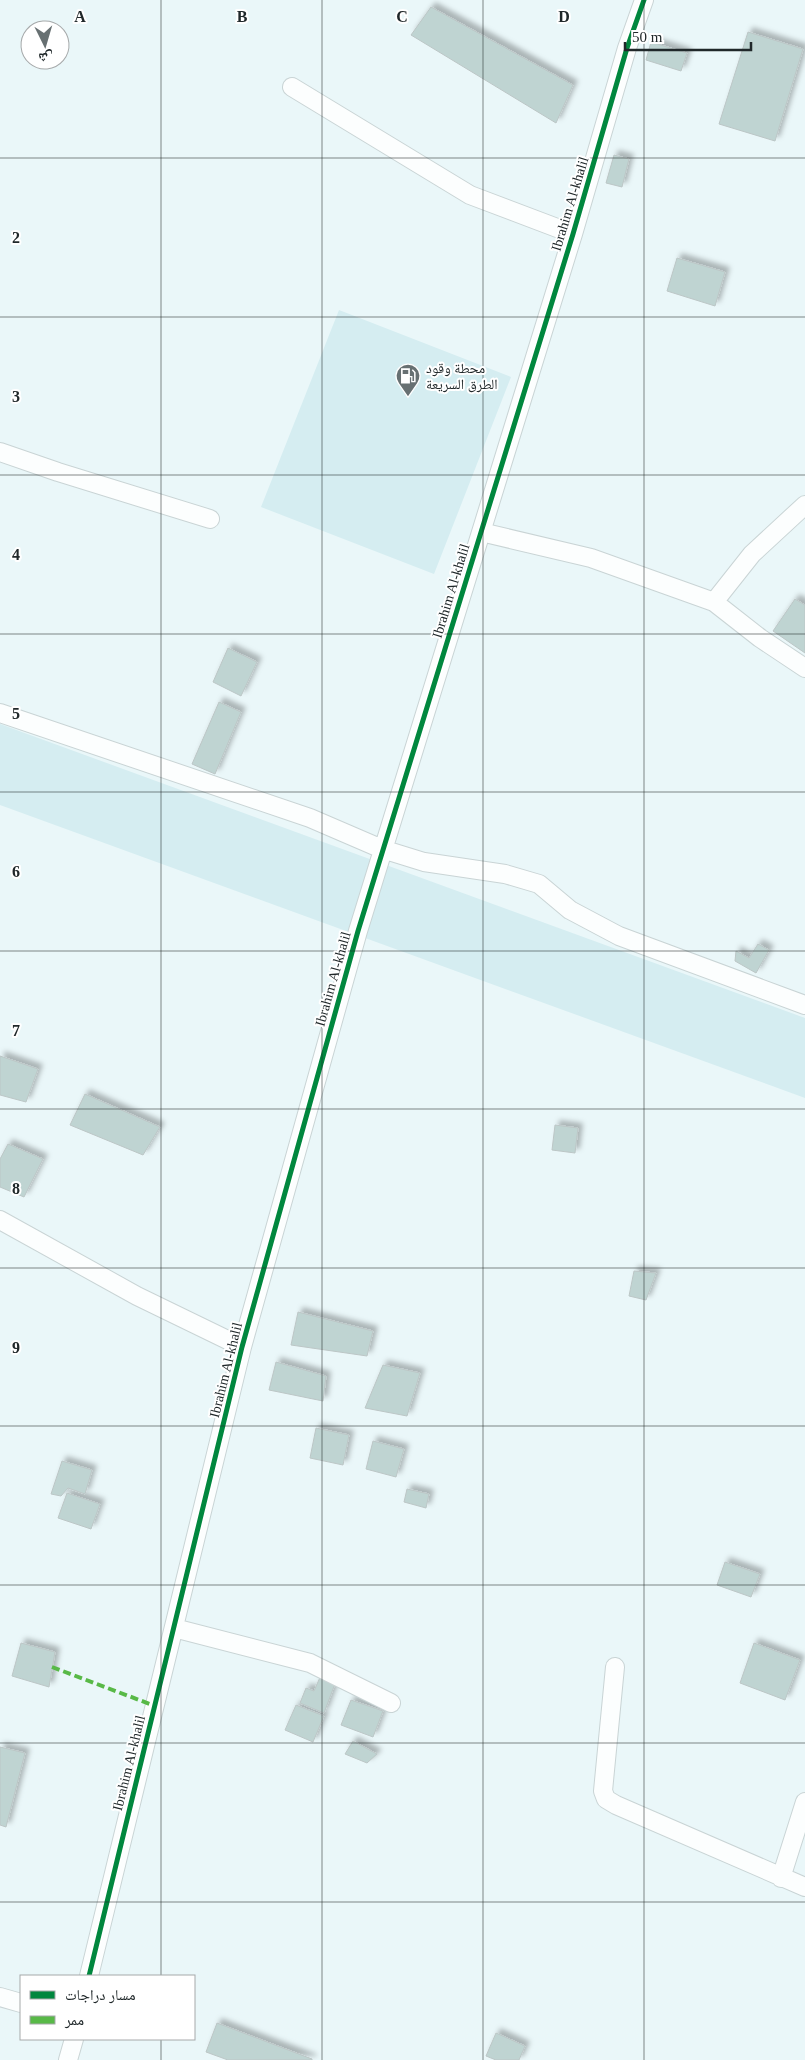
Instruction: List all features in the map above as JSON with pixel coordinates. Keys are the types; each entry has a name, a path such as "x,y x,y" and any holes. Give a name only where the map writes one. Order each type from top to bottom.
{"street":[{"name":"Ibrahim Al-khalil","path":"89,1975 242,1347 382,849 573,234 627,48 644,0"},
{"path":"292,87 470,195 573,234"},
{"path":"0,452 210,519"},
{"path":"714,602 752,554 805,505"},
{"path":"481,532 591,558 714,602 760,638 805,668"},
{"path":"0,713 310,818 382,849 424,862 505,874 539,884 570,910 619,936 805,1006"},
{"path":"0,1220 136,1296 242,1347"},
{"path":"174,1628 310,1662 391,1703"},
{"path":"615,1667 603,1792 606,1799 805,1887"},
{"path":"781,1878 805,1802"},
{"path":"0,1997 20,2003"},
{"path":"68,2060 74,2040"}],"shaded area":[{"path":"339,310 511,377 434,574 261,507"},
{"path":"0,724 805,1018 805,1098 0,805"}],"building":[{"path":"431,7 573,85 556,123 411,35"},
{"path":"748,32 803,49 775,141 719,124"},
{"path":"651,42 687,53 681,71 646,60"},
{"path":"614,155 629,159 622,187 606,183"},
{"path":"677,258 725,272 715,306 667,291"},
{"path":"795,599 805,605 805,653 773,631"},
{"path":"228,648 257,662 241,696 213,682"},
{"path":"219,702 241,712 215,774 192,764"},
{"path":"758,944 769,950 756,973 735,961 736,951 749,958"},
{"path":"0,1056 38,1069 26,1102 0,1095"},
{"path":"85,1094 160,1127 143,1155 70,1125"},
{"path":"555,1125 578,1128 575,1153 552,1150"},
{"path":"8,1144 43,1159 24,1197 0,1187 0,1159"},
{"path":"634,1271 656,1273 646,1300 629,1296"},
{"path":"298,1312 373,1331 367,1356 291,1345"},
{"path":"276,1362 326,1376 323,1401 269,1390"},
{"path":"383,1365 420,1373 407,1416 365,1408"},
{"path":"316,1428 349,1435 343,1465 310,1458"},
{"path":"373,1441 404,1449 396,1477 366,1469"},
{"path":"62,1461 92,1470 85,1494 68,1488 61,1496 51,1494"},
{"path":"407,1489 429,1494 426,1508 404,1502"},
{"path":"67,1493 100,1504 91,1529 58,1518"},
{"path":"725,1562 760,1574 751,1597 717,1585"},
{"path":"21,1643 55,1652 49,1687 12,1676"},
{"path":"754,1643 800,1660 785,1700 740,1683"},
{"path":"321,1675 336,1681 324,1713 300,1703 306,1688 314,1691"},
{"path":"351,1700 383,1711 373,1737 341,1725"},
{"path":"296,1705 324,1716 313,1742 285,1730"},
{"path":"353,1741 377,1754 367,1763 345,1754"},
{"path":"0,1747 25,1753 6,1827 0,1825"},
{"path":"217,2023 312,2060 228,2060 206,2052"},
{"path":"496,2033 525,2046 519,2060 496,2060 486,2056"}],"marked path":[{"path":"52,1667 155,1706"}],"cycle path":[{"path":"89,1975 242,1347 358,931 573,234 627,48 644,0"}],"place":[{"name":"محطة وقود الطرق السريعة","path":"408,397"}]}
